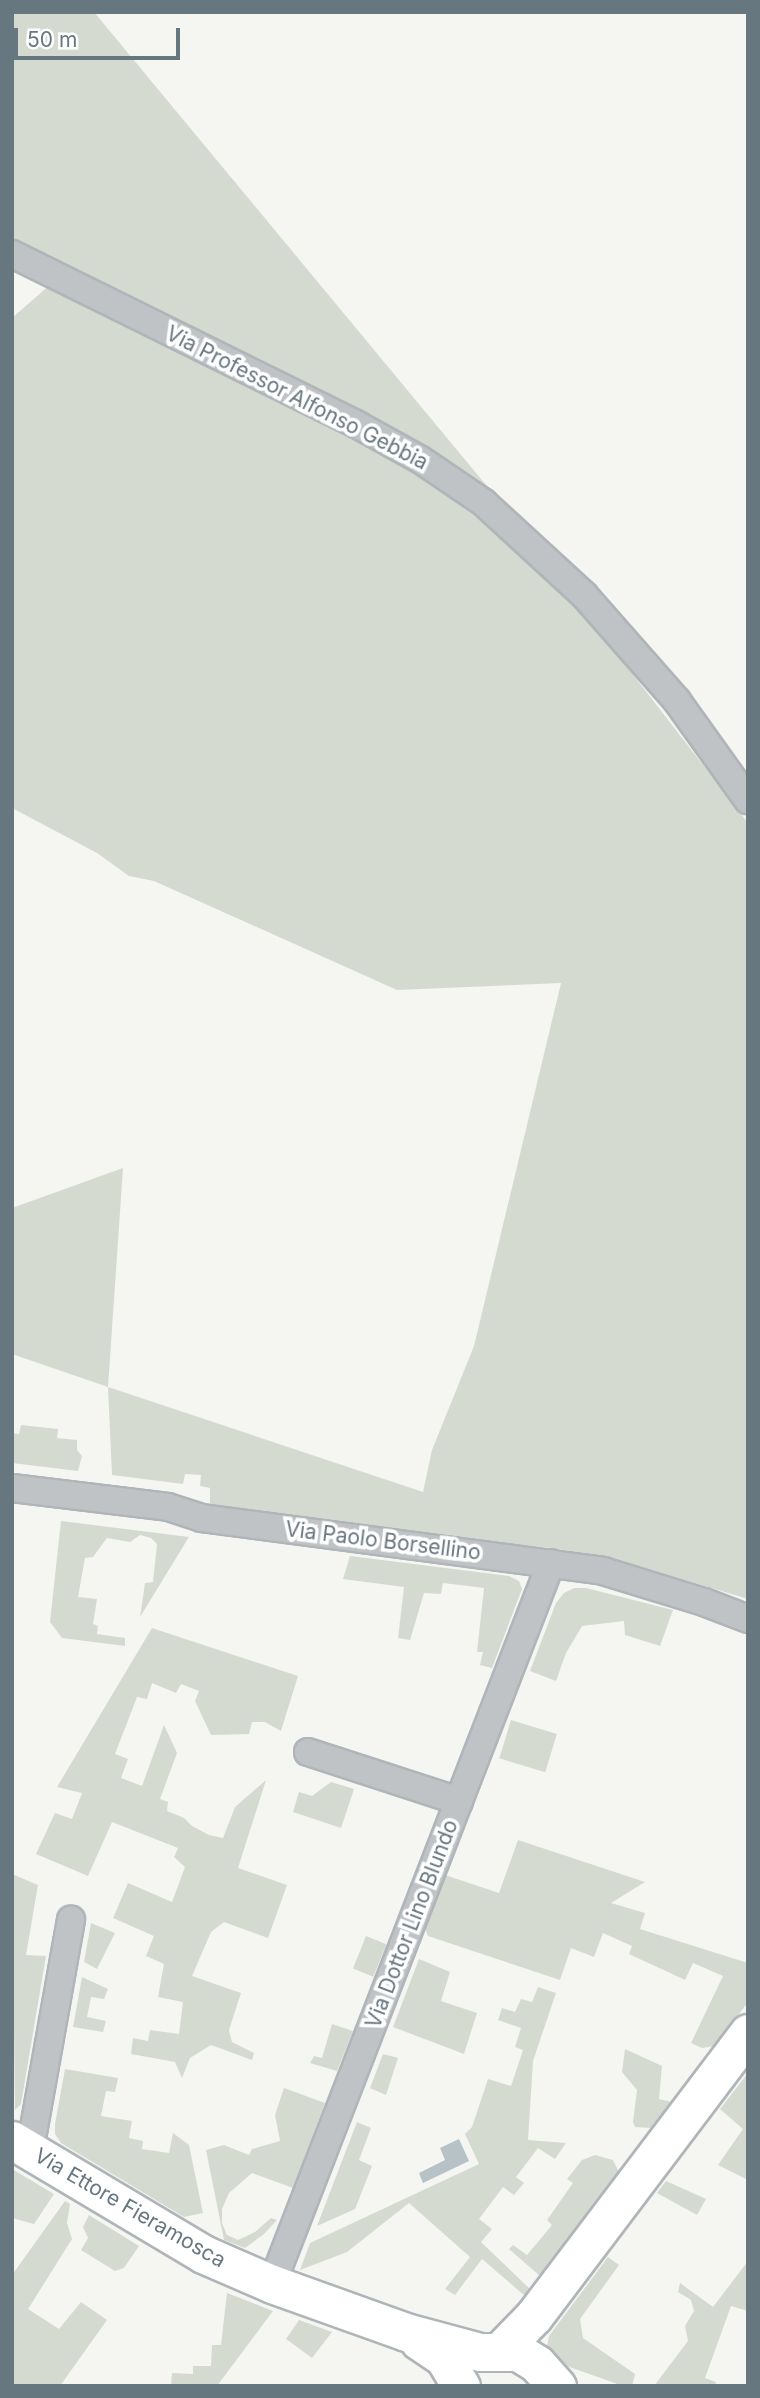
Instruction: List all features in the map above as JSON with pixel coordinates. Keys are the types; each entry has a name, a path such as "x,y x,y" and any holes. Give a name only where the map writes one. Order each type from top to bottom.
{"main road":[{"path":"406,2332 444,2358 462,2386 473,2365 497,2352 534,2316 748,2033"},
{"name":"Via Ettore Fieramosca","path":"21,2145 202,2254 272,2284 406,2332"},
{"path":"534,2316 531,2344 546,2377"},
{"path":"406,2332 480,2353 518,2353 546,2377"}],"street":[{"name":"Via Professor Alfonso Gebbia","path":"12,254 356,424 421,460 484,503 584,595 677,701 748,800"},
{"name":"Via Paolo Borsellino","path":"12,1488 168,1507 202,1518 603,1571 704,1602 748,1619"},
{"name":"Via Dottor Lino Blundo","path":"272,2284 551,1563"},
{"path":"308,1752 459,1801"},
{"path":"21,2145 71,1920"}],"shaded area":[{"path":"12,12 94,12 491,491 357,412 12,245"},
{"path":"52,283 390,454 495,531 593,623 748,823 748,1599 609,1557 551,1548 236,1515 210,1505 210,1488 200,1486 201,1475 185,1474 183,1484 112,1475 108,1387 423,1492 432,1450 474,1346 561,983 397,990 154,881 129,876 97,853 12,808 12,318"},
{"path":"123,1168 108,1387 12,1354 12,1208"},
{"path":"21,1425 58,1429 57,1438 77,1440 77,1450 82,1456 78,1471 12,1463 12,1433 19,1434"},
{"path":"61,1521 189,1537 140,1617 145,1583 153,1582 157,1544 151,1538 140,1535 130,1542 107,1538 93,1557 85,1558 78,1597 97,1599 93,1624 98,1626 97,1634 125,1638 125,1646 62,1638 50,1622"},
{"path":"350,1556 509,1576 519,1581 522,1589 492,1668 480,1665 483,1652 477,1652 484,1588 443,1583 441,1594 424,1593 410,1640 398,1638 404,1587 343,1579"},
{"path":"574,1588 586,1588 673,1610 660,1646 625,1635 624,1621 582,1626 566,1653 556,1681 530,1671 556,1603 564,1593"},
{"path":"152,1628 298,1676 281,1731 265,1722 252,1722 249,1734 211,1735 195,1701 199,1691 181,1684 176,1693 152,1683 147,1699 137,1697 115,1754 128,1759 121,1778 142,1786 164,1725 177,1753 160,1799 168,1802 167,1811 184,1818 192,1826 209,1835 223,1838 235,1807 266,1780 238,1868 287,1885 268,1938 224,1922 211,1932 192,1976 241,1993 229,2030 232,2042 254,2053 252,2060 211,2045 190,2058 182,2078 175,2062 131,2054 133,2038 148,2041 150,2030 179,2034 183,2002 158,1997 164,1964 146,1956 154,1936 113,1918 128,1883 172,1902 185,1867 174,1857 178,1848 112,1822 88,1876 36,1854 55,1813 72,1819 82,1793 57,1787"},
{"path":"511,1720 557,1734 545,1772 499,1758"},
{"path":"331,1782 354,1789 341,1828 293,1812 299,1792 312,1796"},
{"path":"518,1840 645,1882 611,1903 645,1913 640,1929 748,1963 748,2002 715,2046 702,2048 691,2043 723,1976 693,1963 685,1980 629,1954 632,1946 603,1933 594,1957 571,1948 560,1980 428,1936 420,1917 442,1874 499,1893"},
{"path":"12,1874 38,1885 26,1955 46,1956 21,2104 15,2110"},
{"path":"91,1923 115,1933 97,1969 84,1962"},
{"path":"366,1936 386,1944 373,1977 353,1968"},
{"path":"419,1959 450,1972 441,2001 477,2013 464,2054 393,2027"},
{"path":"82,1977 108,1989 104,1999 91,1997 87,2017 106,2021 103,2032 73,2027"},
{"path":"538,1987 556,1993 533,2061 528,2140 566,2143 555,2159 538,2148 516,2177 524,2183 514,2195 503,2187 479,2219 492,2229 481,2242 530,2289 525,2296 482,2259 455,2295 445,2289 470,2257 409,2203 347,2252 300,2270 310,2243 479,2164 465,2134 472,2127 488,2079 511,2086 523,2050 515,2047 521,2028 498,2020 502,2008 515,2012 521,1999 532,2002"},
{"path":"332,2024 353,2031 337,2071 310,2063 314,2056 322,2058"},
{"path":"625,2049 662,2066 659,2099 672,2102 652,2128 635,2127 633,2122 637,2090 622,2072"},
{"path":"383,2054 398,2058 386,2095 370,2088"},
{"path":"65,2069 118,2078 115,2092 106,2091 101,2116 132,2121 129,2138 143,2141 142,2149 169,2153 173,2133 189,2145 203,2213 184,2217 61,2143 55,2134 55,2124"},
{"path":"748,2073 748,2180 718,2165 743,2129 720,2109"},
{"path":"284,2088 325,2103 293,2188 252,2173 229,2193 222,2209 222,2223 227,2235 238,2240 255,2232 271,2218 277,2220 245,2248 224,2240 206,2150 224,2145 249,2155 252,2149 280,2141 275,2115"},
{"path":"357,2122 371,2128 359,2160 372,2166 355,2209 317,2226"},
{"path":"459,2139 469,2161 423,2183 419,2173 445,2160 440,2148"},
{"path":"595,2155 613,2160 619,2172 540,2276 509,2249 513,2245 527,2255 552,2225 547,2220 573,2183 567,2179 582,2160"},
{"path":"12,2169 54,2194 34,2224 12,2218"},
{"path":"666,2181 706,2199 697,2215 657,2193"},
{"path":"65,2201 70,2204 67,2223 72,2239 28,2309 59,2329 81,2302 107,2320 60,2386 12,2386 12,2275"},
{"path":"89,2215 139,2246 124,2268 115,2271 81,2250 88,2238 83,2227"},
{"path":"608,2257 619,2265 580,2319 583,2338 635,2374 632,2386 623,2386 561,2364 550,2357 547,2347 549,2336"},
{"path":"748,2261 748,2311 731,2306 705,2378 716,2382 715,2386 654,2386 688,2341 685,2326 694,2311 691,2300 678,2292 680,2283 713,2307"},
{"path":"227,2293 273,2311 217,2386 171,2386 172,2373 193,2374 193,2366 211,2366 212,2345 221,2345"},
{"path":"299,2320 332,2332 312,2358 286,2339"}]}
